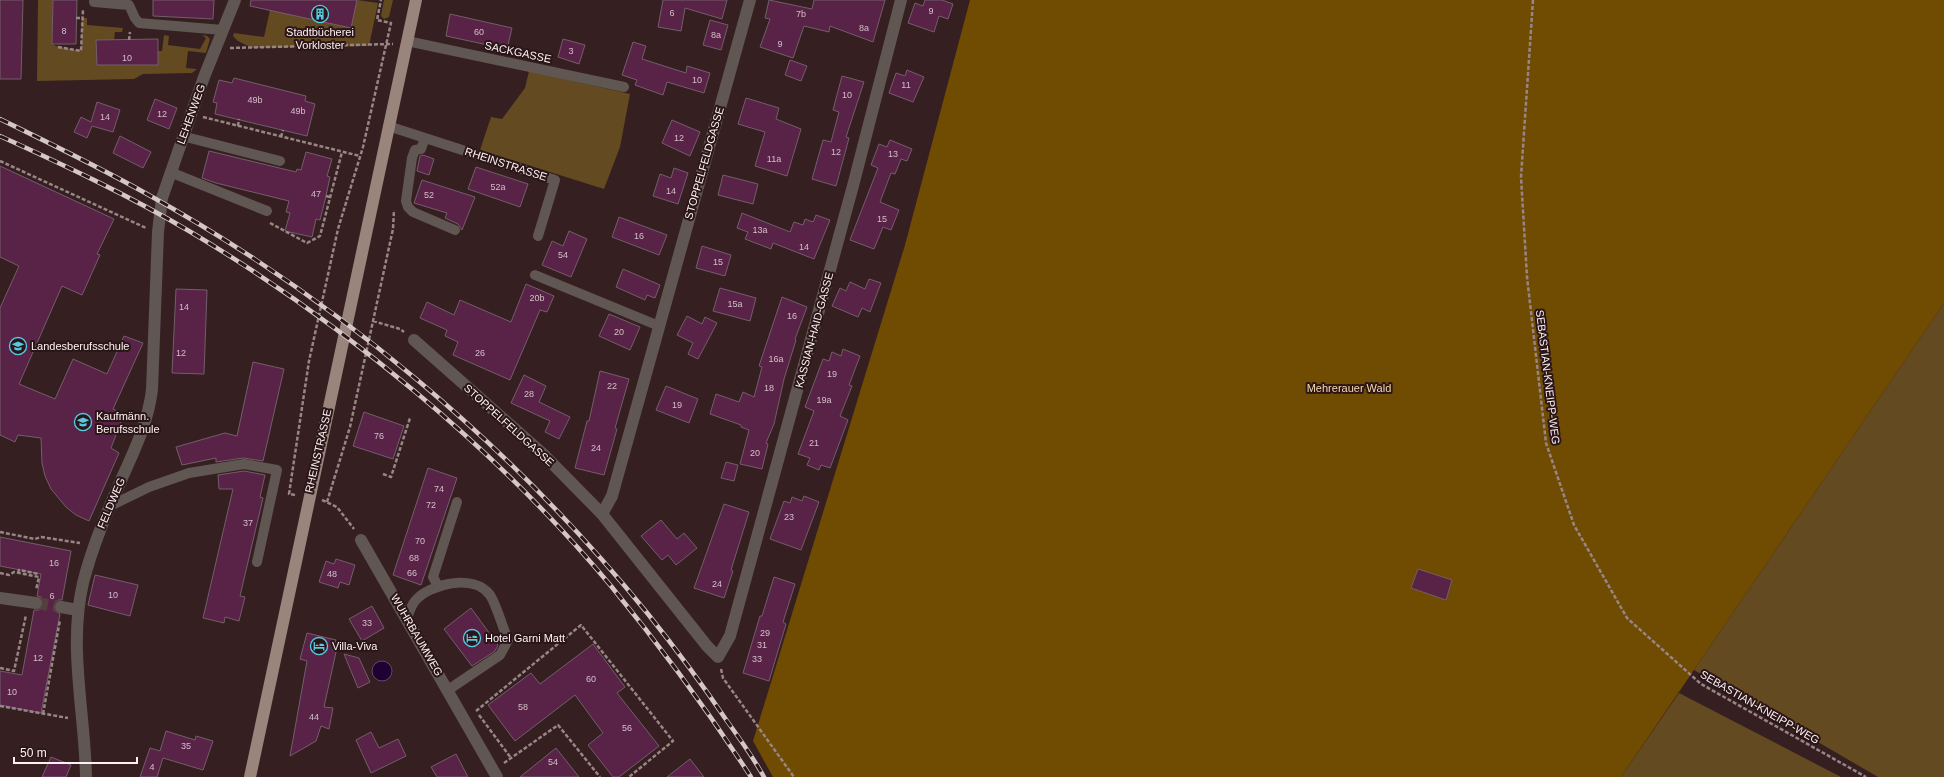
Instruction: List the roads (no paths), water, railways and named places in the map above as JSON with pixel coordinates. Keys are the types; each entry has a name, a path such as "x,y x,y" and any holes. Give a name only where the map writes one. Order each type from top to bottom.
{"main road":[{"name":"RHEINSTRASSE","path":"250,777 308,497 335,380 416,0"}],"street":[{"name":"LEHENWEG","path":"158,232 162,198 170,172 182,136 235,0"},
{"name":"STOPPELFELDGASSE","path":"602,514 612,496 750,0"},
{"name":"KASSIAN-HAID-GASSE","path":"718,657 730,636 854,182 900,0"},
{"name":"FELDWEG","path":"86,777 84,721 78,666 78,610 85,577 94,546 144,430 149,411 153,382 158,232"},
{"name":"STOPPELFELDGASSE","path":"414,340 543,454 602,514 707,646 718,657"},
{"name":"WUHRBAUMWEG","path":"361,540 495,774"},
{"path":"0,598 33,603"},
{"path":"61,607 78,610"}],"lane":[{"path":"94,2 129,5 135,18 140,23 223,30"},
{"name":"SACKGASSE","path":"407,41 624,87"},
{"name":"RHEINSTRASSE","path":"388,126 556,180 538,236"},
{"path":"182,136 280,160"},
{"path":"425,138 421,149 415,150 412,158 406,201 408,207 413,212 455,230"},
{"path":"170,172 267,212"},
{"path":"535,275 659,326"},
{"path":"110,506 149,487 189,473 244,464 277,470 257,562"},
{"path":"438,586 433,577 457,502"},
{"path":"407,618 414,602 426,592 438,586 455,582 474,584 489,594 508,640 500,655 448,690"}],"tunnel":[{"path":"36,603 61,607"}],"railway":[{"path":"0,119 129,184 218,236 286,280 353,329 417,380 479,434 595,551 679,653 742,741 764,777"},
{"path":"0,136 96,181 189,231 246,267 303,306 360,347 415,391 468,437 518,486 566,535 611,586 684,680 751,777"}],"place":[{"name":"Stadtbücherei Vorkloster","path":"320,14"},
{"name":"Landesberufsschule","path":"18,346"},
{"name":"Kaufmänn. Berufsschule","path":"83,422"},
{"name":"Hotel Garni Matt","path":"472,638"},
{"name":"Villa-Viva","path":"319,646"}],"park label":[{"name":"Mehrerauer Wald","path":"1349,388"}]}
